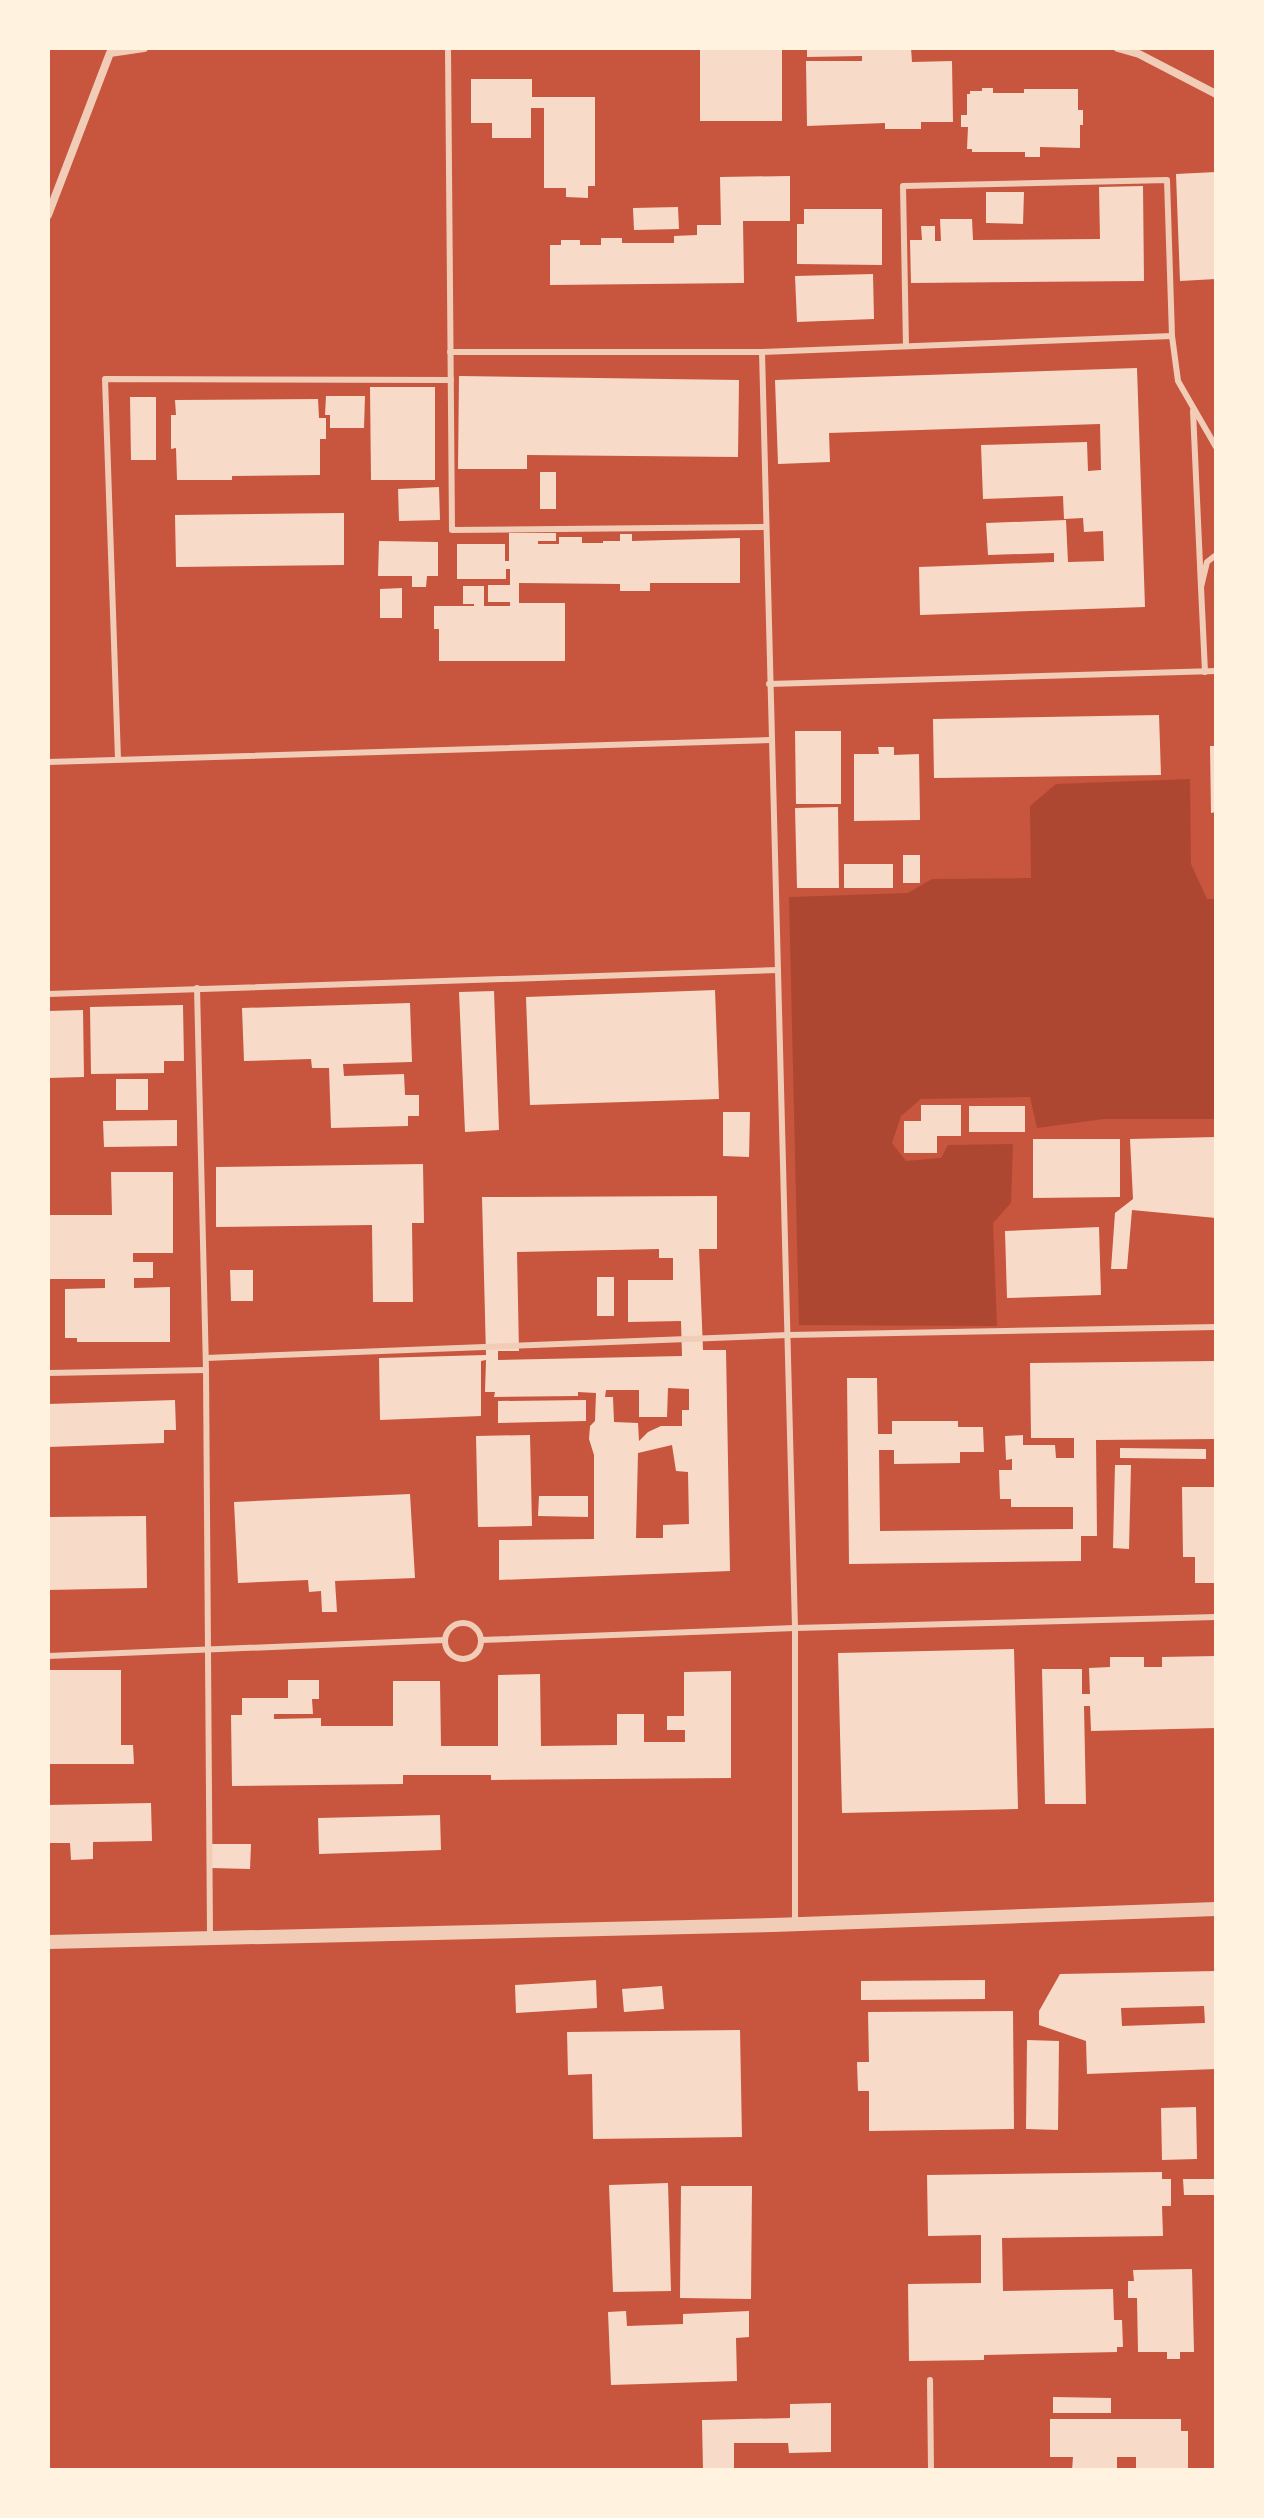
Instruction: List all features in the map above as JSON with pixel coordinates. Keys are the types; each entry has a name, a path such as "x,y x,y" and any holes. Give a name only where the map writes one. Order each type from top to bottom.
{"street":[{"path":"48,215 110,53 144,48"},
{"path":"1118,48 1140,51 1216,94"},
{"path":"48,1942 795,1924 1216,1909"}],"lane":[{"path":"448,48 452,530 766,527"},
{"path":"906,346 903,186 1167,180 1172,336 1178,381 1216,447"},
{"path":"450,352 762,352 1172,336"},
{"path":"762,352 795,1628 795,1924"},
{"path":"118,759 105,379 451,380"},
{"path":"1193,407 1205,672"},
{"path":"1201,587 1207,562 1216,555"},
{"path":"769,684 1216,671"},
{"path":"48,762 771,740"},
{"path":"48,994 778,970"},
{"path":"197,988 206,1358 210,1938"},
{"path":"206,1358 788,1335 1216,1327"},
{"path":"48,1373 206,1370"},
{"path":"481,1640 1216,1617"},
{"path":"458,1624 469,1624 478,1630 481,1640 478,1652 469,1659 457,1659 448,1652 445,1640 449,1630 458,1624"},
{"path":"48,1656 445,1640"},
{"path":"930,2380 931,2470"}],"shaded area":[{"path":"1190,779 1191,864 1207,899 1216,899 1216,1119 1104,1119 1037,1128 1030,1097 921,1099 901,1116 892,1143 906,1161 941,1158 948,1145 1013,1144 1011,1203 993,1223 997,1326 799,1325 789,897 908,893 932,879 1031,878 1030,806 1056,784"}],"building":[{"path":"700,48 782,48 782,121 700,121"},
{"path":"807,48 911,48 912,62 952,61 953,122 921,122 921,129 885,129 885,123 807,126 806,61 862,61 862,56 807,57"},
{"path":"471,79 532,79 532,97 595,97 595,186 588,186 588,198 566,197 566,188 544,188 544,108 531,108 531,138 492,138 492,123 471,123"},
{"path":"982,88 993,88 993,93 1024,93 1024,89 1078,89 1078,110 1083,110 1080,148 1040,147 1040,157 1025,157 1025,152 972,152 972,149 967,149 968,127 961,127 961,115 967,115 967,94 982,91"},
{"path":"1216,172 1216,279 1180,281 1176,174"},
{"path":"790,176 790,221 743,221 744,283 550,285 550,245 561,245 561,240 580,240 580,245 601,245 601,238 622,238 622,243 674,243 674,236 697,235 697,225 721,225 720,177"},
{"path":"1143,186 1144,281 911,283 910,240 922,240 921,226 935,226 935,241 941,241 940,219 972,219 973,240 1100,239 1099,187"},
{"path":"986,192 1024,192 1023,224 986,223"},
{"path":"678,207 679,229 634,230 633,208"},
{"path":"804,209 882,209 882,265 797,264 797,224 804,224"},
{"path":"873,274 874,319 797,322 795,276"},
{"path":"1137,368 1145,607 920,615 919,567 1054,562 1054,553 988,555 986,523 1066,520 1068,562 1104,561 1103,531 1084,532 1083,518 1064,519 1063,496 983,499 981,445 1087,442 1088,471 1101,470 1100,424 829,433 830,462 778,464 775,380"},
{"path":"459,376 739,380 738,457 527,455 527,469 458,469"},
{"path":"370,387 435,387 435,480 371,480"},
{"path":"326,396 365,396 364,428 330,428 330,415 325,415"},
{"path":"130,397 156,397 156,460 131,460"},
{"path":"318,399 319,418 326,418 326,439 320,439 320,475 177,480 176,448 171,449 171,415 176,415 175,400"},
{"path":"540,472 556,472 556,509 540,509"},
{"path":"439,487 440,520 399,521 398,489"},
{"path":"344,513 344,565 176,567 175,515"},
{"path":"509,533 556,533 556,541 538,541 538,544 559,544 559,537 582,537 582,543 620,541 620,534 632,534 632,541 740,538 740,583 650,583 650,591 620,591 620,584 519,583 519,603 565,603 565,661 439,661 439,629 434,629 434,606 474,606 463,604 463,586 484,586 484,606 510,606 510,602 488,602 488,585 510,585 510,569 506,569 506,579 457,579 457,544 505,544 505,561 509,561"},
{"path":"379,541 438,542 438,576 427,576 426,587 412,587 412,576 378,576"},
{"path":"402,588 402,618 380,618 380,589"},
{"path":"1159,715 1161,775 934,778 933,719"},
{"path":"795,731 841,731 841,804 796,804"},
{"path":"1210,746 1216,746 1216,812 1211,813"},
{"path":"878,747 894,747 894,755 919,754 920,820 854,821 854,754 879,754"},
{"path":"838,807 839,888 797,888 795,808"},
{"path":"903,855 920,855 920,883 903,883"},
{"path":"844,864 893,864 893,888 844,888"},
{"path":"715,990 719,1099 530,1105 526,997"},
{"path":"494,991 499,1130 465,1132 459,992"},
{"path":"410,1003 412,1062 343,1064 344,1076 404,1074 405,1095 419,1095 419,1116 408,1116 408,1126 331,1128 329,1068 312,1068 311,1059 244,1061 242,1008"},
{"path":"183,1005 184,1061 164,1061 164,1073 91,1074 90,1007"},
{"path":"83,1010 84,1077 48,1078 48,1011"},
{"path":"116,1079 148,1079 148,1110 116,1110"},
{"path":"921,1105 961,1105 961,1136 937,1136 937,1153 904,1153 904,1121 921,1121"},
{"path":"969,1106 1025,1106 1025,1132 969,1132"},
{"path":"723,1112 750,1112 749,1157 723,1156"},
{"path":"177,1120 177,1146 104,1147 103,1121"},
{"path":"1216,1137 1216,1218 1132,1210 1127,1269 1111,1269 1115,1213 1133,1199 1130,1139"},
{"path":"1033,1139 1120,1139 1120,1197 1033,1198"},
{"path":"423,1164 424,1223 412,1223 413,1302 373,1302 372,1225 216,1227 216,1167"},
{"path":"111,1172 173,1172 173,1253 133,1253 133,1262 153,1262 153,1278 134,1278 134,1288 170,1287 170,1342 77,1342 77,1338 65,1338 65,1289 105,1288 105,1279 48,1279 48,1215 112,1215"},
{"path":"717,1196 717,1249 699,1249 703,1350 726,1350 730,1571 499,1580 499,1540 594,1539 594,1455 589,1439 590,1426 595,1421 596,1393 494,1397 495,1392 485,1392 486,1360 481,1361 481,1416 380,1420 379,1358 486,1355 482,1197","holes":["659,1249 659,1258 673,1258 673,1280 628,1280 628,1322 681,1321 682,1356 498,1360 498,1351 519,1351 517,1252","668,1388 689,1389 689,1410 682,1410 682,1426 661,1426 639,1441 638,1423 614,1422 613,1397 605,1397 606,1390 639,1390 639,1417 667,1417","672,1445 676,1471 688,1472 689,1524 663,1525 663,1538 636,1538 638,1453"]},
{"path":"1099,1227 1101,1295 1007,1298 1005,1231"},
{"path":"230,1270 253,1270 253,1301 231,1301"},
{"path":"597,1277 614,1277 614,1316 597,1316"},
{"path":"1216,1361 1216,1439 1096,1440 1097,1536 1081,1536 1081,1561 849,1564 847,1378 877,1378 878,1434 892,1434 892,1421 958,1421 958,1427 983,1427 984,1452 960,1452 960,1463 894,1464 894,1450 879,1450 880,1531 1073,1529 1073,1507 1011,1507 1011,1499 1000,1499 999,1470 1012,1470 1012,1459 1006,1460 1005,1436 1023,1435 1023,1445 1055,1445 1056,1458 1074,1458 1074,1438 1031,1438 1030,1363"},
{"path":"175,1400 176,1430 164,1430 164,1443 48,1447 48,1404"},
{"path":"586,1400 586,1421 498,1423 498,1401"},
{"path":"530,1435 532,1526 478,1527 476,1436"},
{"path":"1120,1448 1206,1449 1206,1459 1120,1458"},
{"path":"1115,1465 1131,1465 1129,1549 1113,1548"},
{"path":"1182,1487 1216,1487 1216,1583 1195,1583 1195,1557 1183,1557"},
{"path":"410,1494 415,1578 335,1581 337,1612 322,1612 321,1591 309,1592 308,1580 238,1583 234,1502"},
{"path":"539,1496 588,1496 588,1517 538,1516"},
{"path":"146,1516 147,1588 48,1590 48,1517"},
{"path":"1014,1649 1018,1809 842,1813 838,1653"},
{"path":"1216,1656 1216,1728 1091,1731 1090,1706 1084,1706 1086,1804 1045,1804 1042,1669 1082,1669 1082,1694 1090,1694 1089,1668 1110,1667 1110,1657 1144,1657 1144,1667 1162,1667 1162,1657"},
{"path":"48,1670 121,1670 121,1745 133,1745 134,1764 48,1764"},
{"path":"731,1671 731,1778 491,1780 491,1775 403,1775 403,1784 232,1786 231,1715 242,1715 242,1698 288,1698 288,1680 319,1680 319,1699 312,1699 313,1714 274,1714 274,1719 321,1718 321,1726 393,1726 393,1681 440,1681 441,1746 498,1746 498,1675 540,1674 541,1746 617,1745 617,1714 644,1714 644,1742 685,1742 685,1730 667,1730 667,1716 684,1716 684,1672"},
{"path":"151,1803 152,1841 93,1842 93,1859 71,1860 70,1843 48,1843 48,1805"},
{"path":"440,1815 441,1850 319,1854 318,1818"},
{"path":"212,1844 251,1844 250,1869 211,1868"},
{"path":"1216,1971 1216,2069 1087,2074 1086,2041 1039,2025 1039,2011 1060,1974","holes":["1204,2006 1205,2023 1122,2026 1121,2008"]},
{"path":"596,1980 597,2008 516,2013 515,1985"},
{"path":"985,1980 985,1999 861,2000 861,1981"},
{"path":"662,1986 664,2009 624,2012 622,1989"},
{"path":"1013,2011 1014,2129 869,2131 869,2091 858,2091 857,2062 869,2062 868,2012"},
{"path":"740,2030 742,2137 593,2139 592,2074 568,2075 567,2032"},
{"path":"1027,2040 1059,2041 1058,2130 1026,2129"},
{"path":"1196,2107 1197,2159 1162,2160 1161,2108"},
{"path":"1162,2172 1162,2179 1171,2179 1171,2206 1162,2206 1163,2236 1002,2238 1003,2291 1113,2289 1114,2320 1122,2320 1123,2347 1117,2347 1117,2352 984,2355 984,2360 909,2361 908,2284 981,2283 981,2235 928,2236 927,2175"},
{"path":"1183,2179 1216,2179 1216,2195 1184,2195"},
{"path":"668,2183 671,2291 613,2292 609,2185"},
{"path":"681,2186 752,2186 751,2299 680,2298"},
{"path":"1192,2269 1194,2352 1180,2352 1180,2359 1167,2359 1167,2352 1138,2352 1137,2298 1128,2298 1128,2281 1134,2281 1133,2270"},
{"path":"626,2311 627,2326 683,2324 683,2314 749,2311 749,2337 736,2338 737,2381 611,2385 608,2312"},
{"path":"1053,2397 1111,2398 1111,2413 1053,2413"},
{"path":"831,2403 831,2452 789,2453 788,2443 734,2443 734,2470 703,2470 702,2420 790,2418 790,2404"},
{"path":"1050,2419 1181,2419 1181,2431 1188,2431 1188,2470 1136,2470 1136,2457 1117,2457 1117,2470 1072,2470 1073,2457 1050,2457"}]}
